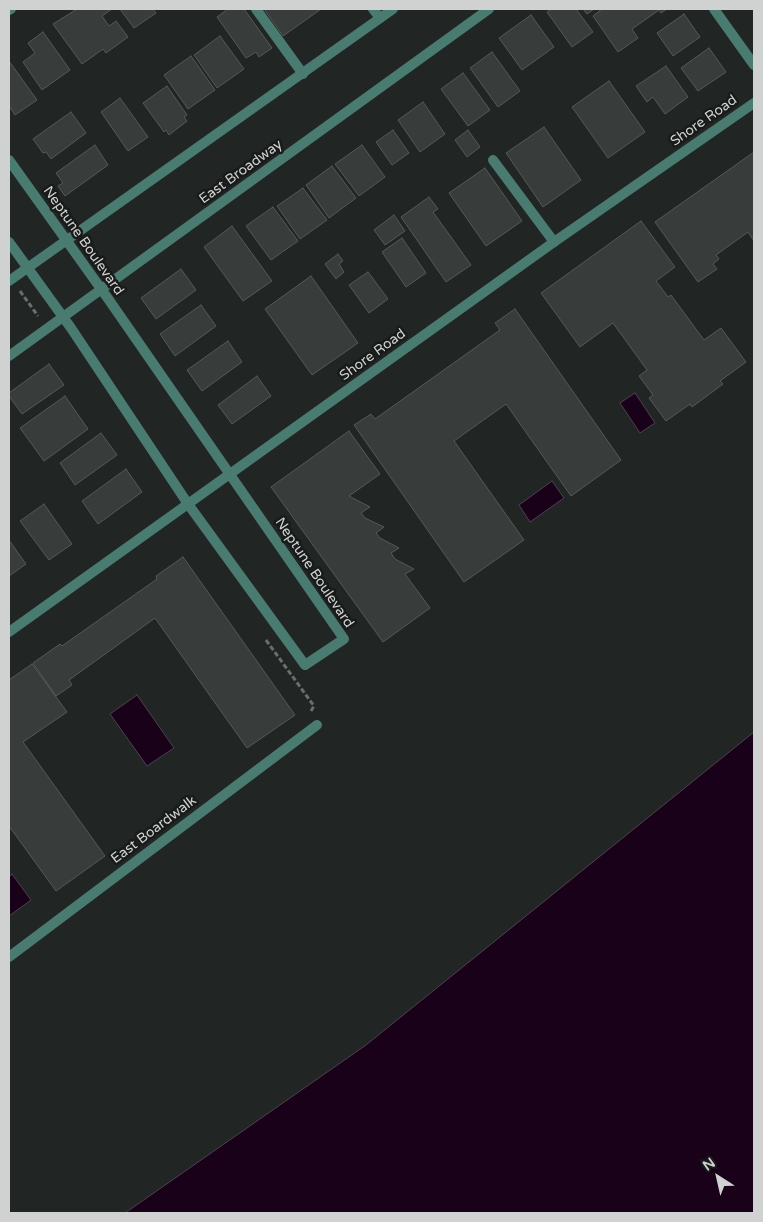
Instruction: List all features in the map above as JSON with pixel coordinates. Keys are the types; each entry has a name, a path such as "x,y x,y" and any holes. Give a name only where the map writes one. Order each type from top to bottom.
{"street":[{"path":"256,9 303,74"},
{"path":"373,9 380,18"},
{"path":"13,284 27,268 303,74 391,9"},
{"name":"East Broadway","path":"9,356 490,9"},
{"path":"714,9 754,65"},
{"name":"Shore Road","path":"9,632 554,242 754,102"},
{"name":"Neptune Boulevard","path":"9,160 344,639 306,666 188,504 63,318 9,242"},
{"path":"493,160 554,242"},
{"name":"East Boardwalk","path":"9,957 317,725"}],"path":[{"path":"13,284 41,320"},
{"path":"266,640 314,706 308,714 317,725"}],"shaded area":[{"path":"635,393 655,423 640,433 620,403"},
{"path":"552,481 564,498 530,522 519,505"},
{"path":"137,695 174,748 147,766 110,714"},
{"path":"754,732 754,1213 125,1213 366,1045"},
{"path":"12,874 31,900 9,916 9,877"}],"building":[{"path":"77,9 112,9 102,16 109,26 116,21 128,37 106,53 103,49 82,64 53,24"},
{"path":"120,9 153,9 156,13 134,28"},
{"path":"228,9 244,9 272,48 259,57 256,52 246,58 217,17"},
{"path":"264,9 321,9 283,36"},
{"path":"552,9 576,9 593,32 572,47 547,12"},
{"path":"583,9 594,9 587,14"},
{"path":"602,9 667,9 661,13 659,10 632,29 638,38 618,52 593,16"},
{"path":"684,14 700,37 673,56 657,33"},
{"path":"531,15 554,47 522,70 499,38"},
{"path":"43,32 70,70 42,90 23,62 35,53 28,43"},
{"path":"220,36 244,69 217,88 194,55"},
{"path":"709,48 726,72 698,91 681,68"},
{"path":"492,52 520,91 498,107 470,68"},
{"path":"191,56 215,90 188,109 164,75"},
{"path":"9,61 37,100 15,115 9,106"},
{"path":"666,66 688,97 665,114 653,97 647,102 636,86"},
{"path":"463,73 490,110 468,126 441,89"},
{"path":"609,81 645,132 608,158 572,107"},
{"path":"167,86 187,115 184,117 187,121 169,135 166,130 164,132 143,103"},
{"path":"120,98 148,137 128,151 101,112"},
{"path":"423,102 445,134 420,152 398,120"},
{"path":"71,112 86,133 51,159 46,152 43,153 33,139"},
{"path":"544,127 581,180 543,207 506,153"},
{"path":"393,130 409,153 392,165 376,142"},
{"path":"468,130 480,147 467,157 455,140"},
{"path":"95,145 108,165 65,196 58,186 63,183 56,173"},
{"path":"362,145 385,177 359,196 335,164"},
{"path":"754,152 754,241 748,232 716,255 719,259 713,264 717,269 698,282 655,222"},
{"path":"332,166 356,198 329,218 306,185"},
{"path":"485,168 522,221 486,246 449,193"},
{"path":"303,188 327,220 300,239 277,206"},
{"path":"429,197 438,209 433,212 471,265 446,282 401,217"},
{"path":"273,207 298,241 271,260 246,226"},
{"path":"394,215 405,231 385,245 374,230"},
{"path":"641,221 675,267 656,281 668,297 671,295 704,340 721,328 746,362 720,381 723,384 692,407 690,404 666,421 649,398 653,395 639,376 647,370 613,323 580,347 541,293"},
{"path":"232,226 272,281 243,301 204,247"},
{"path":"402,238 426,273 406,287 382,252"},
{"path":"338,254 343,261 339,264 344,272 336,279 325,264"},
{"path":"181,269 196,290 156,319 141,298"},
{"path":"368,272 388,299 369,313 349,285"},
{"path":"311,276 358,343 312,375 265,309"},
{"path":"201,305 216,326 175,356 160,334"},
{"path":"515,309 621,460 571,496 506,404 454,441 524,540 464,582 354,425 371,414 375,419 500,330 495,323"},
{"path":"228,341 242,362 202,391 187,370"},
{"path":"49,364 64,385 22,414 9,396 9,393"},
{"path":"257,376 271,396 232,424 218,405"},
{"path":"65,396 88,429 44,461 20,428"},
{"path":"349,431 380,474 349,496 370,507 361,513 365,518 384,527 376,533 380,538 399,548 391,553 395,559 414,569 405,574 430,608 383,642 271,487"},
{"path":"101,433 117,455 75,485 60,463"},
{"path":"126,469 142,492 98,524 82,501"},
{"path":"44,504 72,544 49,560 20,521"},
{"path":"9,540 26,564 9,576"},
{"path":"183,557 295,715 247,748 155,618 69,680 72,685 56,696 33,663 60,644 62,646 157,579 156,576"},
{"path":"32,664 67,712 23,742 105,856 56,891 9,826 9,680"}]}
